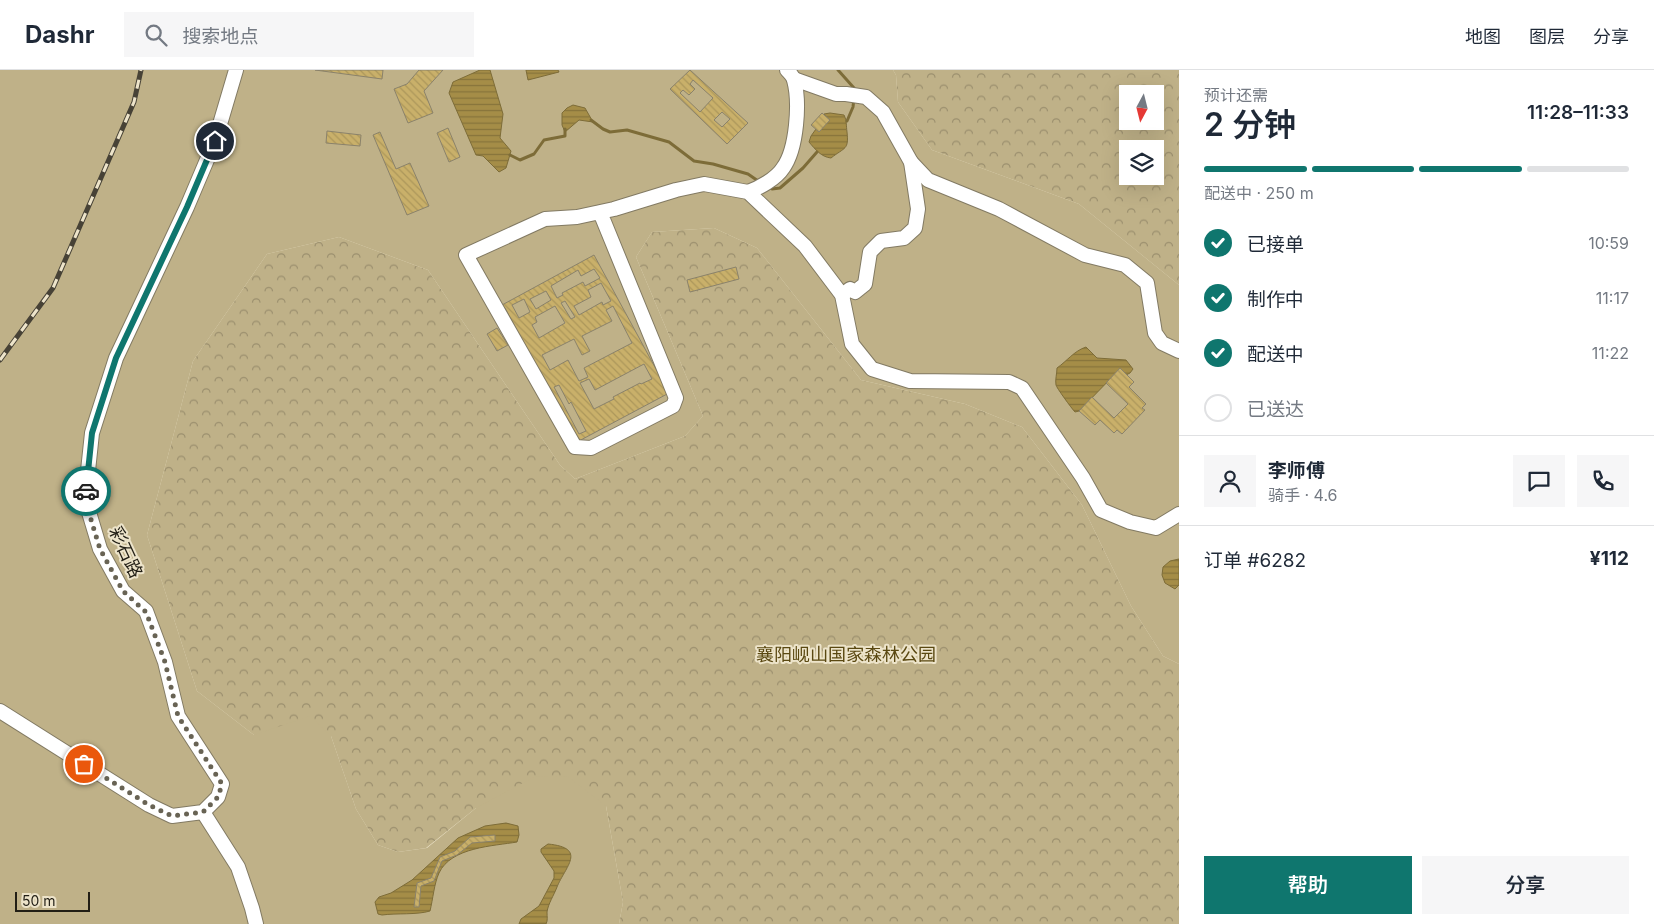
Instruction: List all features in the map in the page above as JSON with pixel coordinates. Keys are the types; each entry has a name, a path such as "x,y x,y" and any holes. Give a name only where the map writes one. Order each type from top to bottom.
{"street":[{"name":"彩石路","path":"203,812 218,797 222,784 178,716 165,662 146,612 123,591 100,549 85,500 92,433 116,358 212,149 236,70"},
{"path":"790,74 836,94 866,97 883,112 911,162 928,180 999,208 1085,255 1125,265 1147,283 1155,333 1162,343 1179,351"},
{"path":"600,212 676,398 673,406 591,448 575,447 466,255 544,219 577,217 600,212 704,184 759,187 783,168 790,151 796,129 798,110 790,74"},
{"path":"842,295 850,288 855,292 865,284 870,252 881,242 904,238 915,228 918,208 911,162"},
{"path":"759,187 842,295 852,344 872,369 910,381 1009,382 1022,388 1083,478 1101,510 1130,522 1156,528 1179,514"},
{"path":"0,711 149,805 172,816 203,812 238,867 256,924"}],"green space":[{"path":"0,70 893,70 896,75 898,102 932,150 1079,204 1179,285 1179,664 1163,656 1131,606 1082,505 1022,427 965,404 861,380 757,248 714,228 652,232 636,257 703,416 685,436 575,479 560,465 428,270 339,237 267,254 193,361 147,535 197,691 254,735 310,716 331,736 356,809 378,845 398,852 427,848 476,808 534,777 567,776 606,806 623,902 619,924 0,924"},
{"path":"893,70 1179,70 1179,285 1079,204 932,150 898,102 896,75"},
{"name":"襄阳岘山国家森林公园","path":"714,228 757,248 861,380 965,404 1022,427 1082,505 1131,606 1163,656 1179,664 1179,924 619,924 623,902 606,806 476,808 426,848 398,852 378,845 356,809 331,736 254,735 197,691 147,535 193,361 267,254 339,237 428,270 560,465 575,479 685,436 703,416 636,257 652,232"}],"shaded area":[{"path":"480,70 490,70 503,114 500,138 511,151 506,168 499,172 483,156 476,155 449,93 453,82"},
{"path":"526,70 558,70 559,72 528,80"},
{"path":"573,105 585,108 593,122 579,120 565,132 562,125 562,113"},
{"path":"824,114 844,115 847,138 845,148 831,158 821,154 809,142 816,129 819,132 829,120"},
{"path":"1086,347 1097,358 1126,360 1133,369 1126,375 1120,369 1079,411 1075,412 1056,385 1057,368"},
{"path":"1179,559 1179,585 1175,589 1165,583 1162,575 1163,567 1170,561"},
{"path":"506,823 518,826 519,835 517,842 474,849 453,858 445,864 439,873 430,911 378,914 375,902 379,897 391,893 412,880 458,838 485,826"},
{"path":"548,844 560,846 571,854 568,866 549,906 546,924 519,924 521,919 539,906 554,878 554,871 541,852 541,849"}],"building":[{"path":"315,70 383,70 382,79"},
{"path":"419,70 443,70 424,91 433,113 408,123 394,89 407,84"},
{"path":"690,70 748,123 727,144 670,89","holes":["693,80 713,98 700,112 680,93 683,90 689,95 695,89 690,84","722,112 730,119 722,127 714,120"]},
{"path":"822,113 830,120 819,132 811,125"},
{"path":"448,128 460,157 449,162 437,133"},
{"path":"327,131 361,135 360,146 326,143"},
{"path":"380,132 396,169 410,163 429,206 407,215 373,135"},
{"path":"594,255 669,393 577,442 502,305","holes":["594,269 600,278 585,286 583,282 562,293 563,295 557,298 551,286 578,270 581,276","601,283 611,301 603,305 602,302 579,315 574,306 591,297 588,290","546,291 551,300 536,309 530,299","524,299 530,312 519,318 512,305","565,301 575,317 571,319 561,303","555,306 565,323 539,338 532,325 537,322 535,317","613,306 632,343 584,368 588,377 579,381 568,360 550,370 542,355 574,339 582,355 590,351 582,336 612,321 606,310","644,364 652,379 640,383 594,409 580,383 589,379 595,390","559,385 569,404 571,402 586,431 579,434 554,387"]},
{"path":"736,267 739,279 690,292 687,280"},
{"path":"497,328 508,345 497,351 487,334"},
{"path":"1120,368 1134,382 1129,387 1146,404 1142,408 1145,410 1122,434 1117,430 1114,433 1100,420 1095,425 1079,411 1092,397 1114,418 1128,404 1106,383"},
{"path":"495,835 495,841 472,843 457,855 442,861 434,881 421,886 419,907 414,907 417,883 431,878 440,857 455,851 470,837"}],"waterway":[{"path":"838,70 854,88 854,92"},
{"path":"847,121 853,107 854,98"},
{"path":"591,120 610,132 627,130 669,142 694,161 713,164 748,174 761,183"},
{"path":"510,155 520,160 534,154 544,140 565,136 565,129"},
{"path":"768,187 772,189 780,188 803,168 817,152"}],"railway":[{"path":"0,360 53,288 134,102 141,70"}],"way so far":[{"path":"84,764 149,805 172,816 203,812 218,797 222,784 178,716 165,662 146,612 123,591 100,549 85,500 86,491"}],"route":[{"path":"86,491 92,433 116,358 187,207 215,141"}]}
